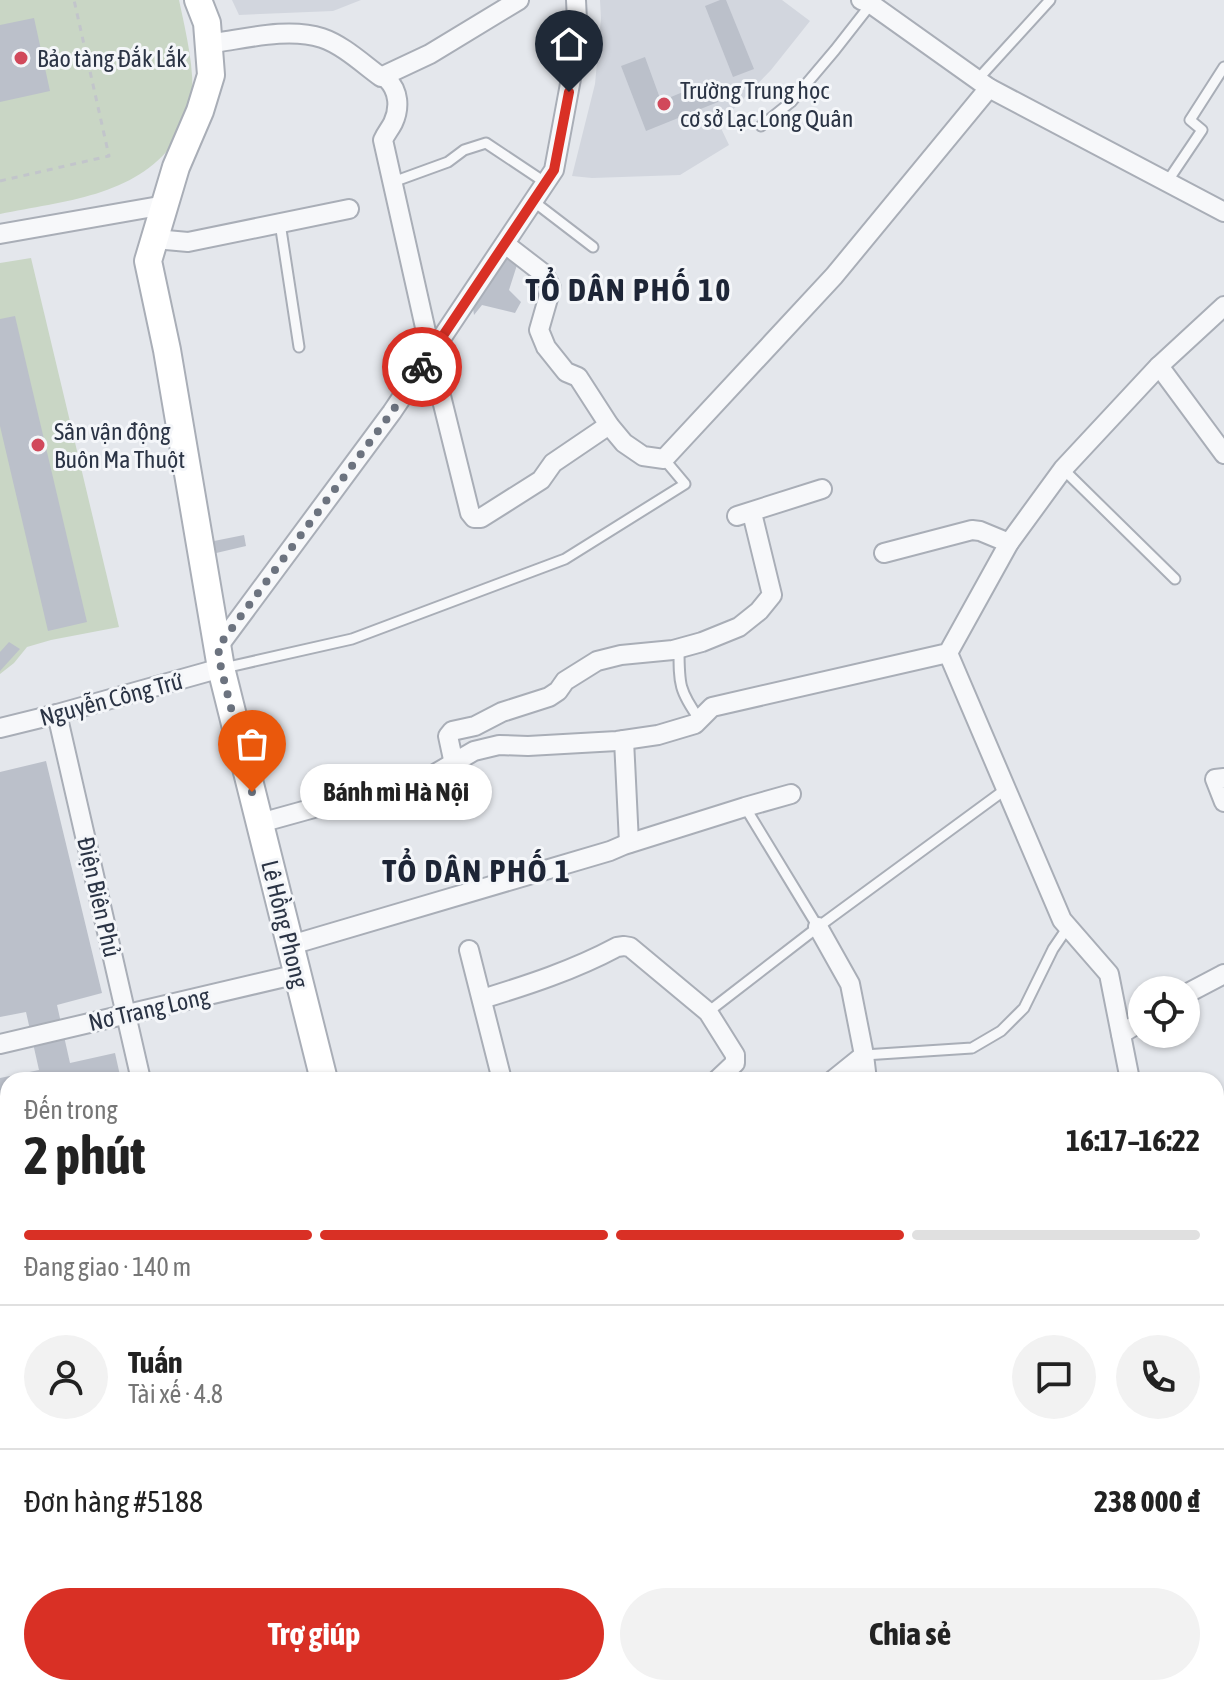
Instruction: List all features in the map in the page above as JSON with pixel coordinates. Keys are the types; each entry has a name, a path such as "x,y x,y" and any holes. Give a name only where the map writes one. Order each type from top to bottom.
{"street":[{"name":"Lê Hồng Phong","path":"198,0 207,23 211,75 200,111 176,167 148,261 167,350 220,657 322,1072"},
{"name":"Lê Hồng Phong","path":"165,205 187,174 212,112 222,76 218,20 211,0"},
{"path":"384,78 519,0"},
{"path":"220,657 383,424 554,170 578,41 576,0"},
{"path":"866,2 983,83 1224,212"},
{"path":"220,42 282,33 322,38 384,78 394,89 398,104 393,123 383,140 431,354"},
{"path":"505,244 544,274 551,288 539,330 546,347 566,372 578,377 624,443 643,456 664,459 834,276 983,83"},
{"path":"0,234 165,205"},
{"path":"155,239 188,242 349,209"},
{"path":"260,823 433,775 474,751 499,745 624,740 658,735 695,724 712,707 948,653 1009,543 1063,469 1159,366 1224,306"},
{"path":"1159,366 1224,454"},
{"path":"440,392 470,513 474,518 481,518 541,480 553,463 609,425"},
{"path":"454,764 448,736 452,731 475,726 502,712 549,697 578,671 597,661 621,655 679,649 739,627 759,611 772,595 744,514 822,489"},
{"path":"884,553 972,530 1009,543"},
{"path":"948,653 1062,920 1109,974 1128,1072"},
{"name":"Nguyễn Công Trứ","path":"0,728 57,714 220,657"},
{"name":"Điện Biên Phủ","path":"57,714 139,1072"},
{"path":"624,740 629,843"},
{"path":"1224,778 1215,779 1224,802"},
{"path":"291,945 791,794"},
{"path":"818,927 850,984 866,1072"},
{"path":"482,999 532,984 617,947 630,947 708,1012 735,1055 735,1063 727,1072"},
{"path":"469,950 500,1072"},
{"name":"Nơ Trang Long","path":"0,1044 298,974"},
{"path":"1200,986 1224,974"},
{"path":"1121,1034 1128,1030"},
{"path":"843,1072 864,1055"}],"lane":[{"path":"983,83 1050,0"},
{"path":"761,126 799,93 866,2"},
{"path":"1167,182 1202,130 1190,120 1224,67"},
{"path":"393,182 448,162 464,150 486,143 546,183"},
{"path":"533,201 593,247"},
{"path":"280,223 299,347"},
{"path":"220,657 352,639 565,559 685,484 664,459"},
{"path":"1063,469 1175,579"},
{"path":"679,649 679,678 684,699 700,720"},
{"path":"708,1012 1006,789"},
{"path":"745,807 818,927"},
{"path":"864,1055 972,1048 1001,1031 1024,1008 1053,949 1068,927"}],"path":[{"path":"0,181 109,156 74,0"}],"shaded area":[{"path":"232,0 361,0 333,11 239,15"},
{"name":"Trường Trung học cơ sở Lạc Long Quân","path":"600,0 782,0 810,21 771,70 719,124 729,145 680,175 572,176 595,84"}],"green space":[{"path":"0,0 179,0 191,64 192,103 181,133 159,160 140,174 96,194 0,214"},
{"name":"Sân vận động Buôn Ma Thuột","path":"31,258 119,627 27,647 0,674 0,263"}],"building":[{"path":"726,0 754,69 733,77 705,6"},
{"name":"Bảo tàng Đắk Lắk","path":"34,18 50,91 0,102 0,25"},
{"path":"645,57 661,101 710,81 718,102 646,131 621,66"},
{"path":"506,254 517,265 509,290 521,302 515,313 482,305 474,315 471,294"},
{"path":"15,316 87,622 48,631 0,426 0,319"},
{"path":"244,535 246,546 212,554 209,542"},
{"path":"9,642 20,649 0,671 0,652"},
{"path":"46,761 102,993 57,1005 70,1063 115,1053 119,1072 29,1072 39,1070 26,1012 0,1017 0,772"}],"way so far":[{"path":"252,792 218,647 422,367"}],"place":[{"name":"Bảo tàng Đắk Lắk","path":"21,58"},
{"name":"Trường Trung học cơ sở Lạc Long Quân","path":"664,104"},
{"name":"Sân vận động Buôn Ma Thuột","path":"38,445"},
{"name":"Bánh mì Hà Nội","path":"252,792"}],"district":[{"name":"TỔ DÂN PHỐ 10","path":"629,289"},
{"name":"TỔ DÂN PHỐ 1","path":"477,870"}],"route":[{"path":"422,367 554,170 569,92"}]}
